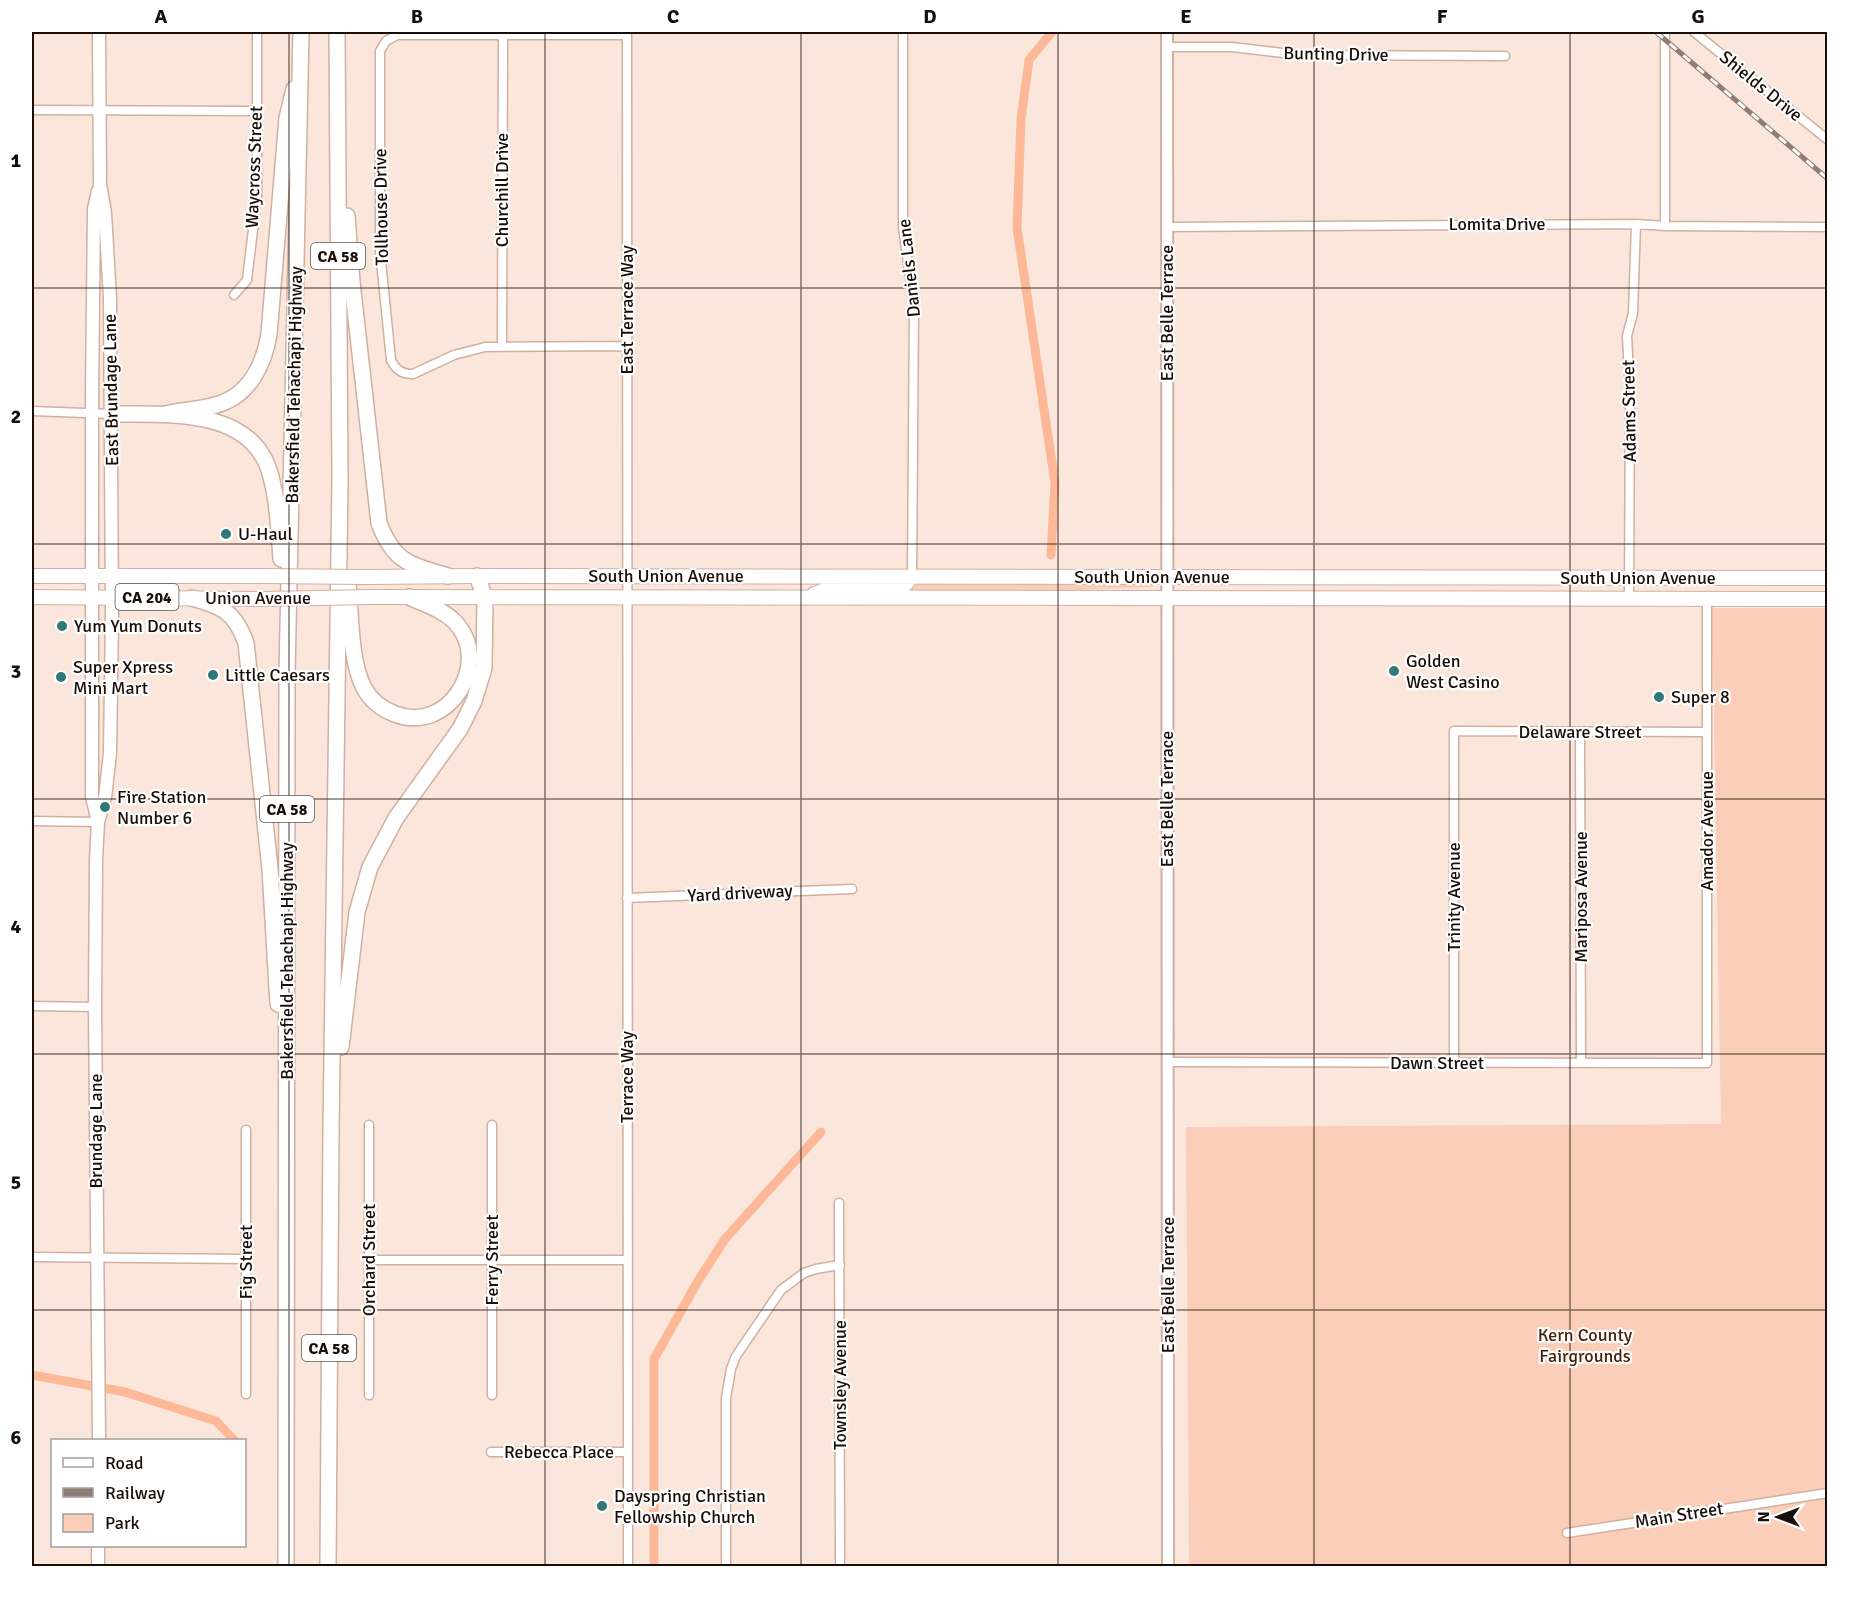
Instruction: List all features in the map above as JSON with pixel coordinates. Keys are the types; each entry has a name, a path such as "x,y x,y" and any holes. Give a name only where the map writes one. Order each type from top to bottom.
{"highway":[{"name":"Bakersfield Tehachapi Highway","path":"286,1566 287,673 301,32"},
{"name":"CA 58","path":"328,1566 331,1130 340,480 337,32"},
{"path":"165,414 213,406 227,401 244,388 261,366 269,334 287,118 301,62"},
{"path":"337,79 352,282 379,523 386,541 397,555 420,568 448,576"},
{"path":"111,414 165,414 202,418 229,427 248,440 265,462 271,477 279,526 287,673"},
{"path":"340,480 358,674 365,690 382,708 399,716 426,717 445,708 460,692 469,672 468,650 465,638 454,622 437,610 409,597"},
{"path":"331,1130 354,934 363,889 374,859 391,826 460,729 474,701 484,668 485,597 477,576"},
{"path":"192,598 216,605 226,611 242,631 248,652 270,869 286,1124"}],"main road":[{"name":"East Brundage Lane","path":"93,597 94,221 99,184 99,32"},
{"name":"East Brundage Lane","path":"99,184 105,213 109,277 112,597"},
{"name":"Union Avenue","path":"32,576 477,576"},
{"name":"South Union Avenue","path":"477,576 807,598 1827,599"},
{"name":"South Union Avenue","path":"485,597 627,587 912,576 1827,578"},
{"path":"807,598 831,588 900,586 906,584 912,576"},
{"name":"Union Avenue","path":"32,597 263,599 485,597"},
{"name":"Brundage Lane","path":"93,597 92,797 98,822 95,1006 99,1439"},
{"name":"Brundage Lane","path":"98,822 105,798 110,753 112,597"},
{"path":"98,1566 99,1547"}],"street":[{"name":"Daniels Lane","path":"903,32 903,228 915,306 912,576"},
{"name":"East Belle Terrace","path":"1167,32 1168,1566"},
{"path":"1665,32 1665,226"},
{"name":"Shields Drive","path":"1694,32 1827,140"},
{"path":"502,35 627,33"},
{"name":"East Terrace Way","path":"627,33 627,587"},
{"name":"Waycross Street","path":"234,295 247,280 256,196 257,34"},
{"name":"Tollhouse Drive","path":"502,35 397,35 386,41 380,51 380,267 391,360 399,371 413,374 471,350 502,346"},
{"name":"Churchill Drive","path":"502,35 502,346"},
{"name":"Bunting Drive","path":"1167,47 1232,47 1300,55 1505,56"},
{"path":"32,110 257,111"},
{"name":"Lomita Drive","path":"1167,227 1636,224 1827,227"},
{"name":"Adams Street","path":"1629,599 1630,393 1627,336 1633,313 1636,224"},
{"path":"502,346 627,346"},
{"path":"32,411 111,414"},
{"name":"Terrace Way","path":"627,587 628,1566"},
{"name":"Amador Avenue","path":"1707,599 1707,1063"},
{"name":"Delaware Street","path":"1454,731 1707,732"},
{"name":"Trinity Avenue","path":"1454,731 1454,1063"},
{"name":"Mariposa Avenue","path":"1580,732 1581,1063"},
{"path":"32,821 98,822"},
{"name":"Yard driveway","path":"627,898 852,889"},
{"path":"32,1006 95,1006"},
{"name":"Dawn Street","path":"1167,1062 1707,1063"},
{"name":"Orchard Street","path":"369,1125 369,1395"},
{"name":"Ferry Street","path":"492,1125 492,1395"},
{"name":"Fig Street","path":"246,1130 246,1394"},
{"name":"Townsley Avenue","path":"839,1203 840,1566"},
{"path":"32,1257 246,1259"},
{"path":"369,1260 627,1260"},
{"path":"726,1566 726,1398 731,1369 736,1356 781,1290 804,1273 840,1265"},
{"name":"Rebecca Place","path":"491,1452 628,1452"},
{"name":"Main Street","path":"1567,1533 1827,1493"}],"green space":[{"path":"917,584 1154,585 1153,587 1024,592 891,590 908,589"},
{"name":"Kern County Fairgrounds","path":"1712,608 1827,608 1827,1566 1189,1566 1186,1127 1721,1124"}],"waterway":[{"path":"1051,555 1055,483 1017,228 1021,119 1029,60 1052,32"},
{"path":"654,1566 654,1359 698,1281 725,1239 821,1132"},
{"path":"32,1375 125,1392 216,1421 233,1439"}],"railway":[{"path":"1656,32 1828,179"}],"place":[{"name":"U-Haul","path":"226,534"},
{"name":"Yum Yum Donuts","path":"62,626"},
{"name":"Golden West Casino","path":"1394,671"},
{"name":"Little Caesars","path":"213,675"},
{"name":"Super Xpress Mini Mart","path":"61,677"},
{"name":"Super 8","path":"1659,697"},
{"name":"Fire Station Number 6","path":"105,807"},
{"name":"Dayspring Christian Fellowship Church","path":"602,1506"}]}
